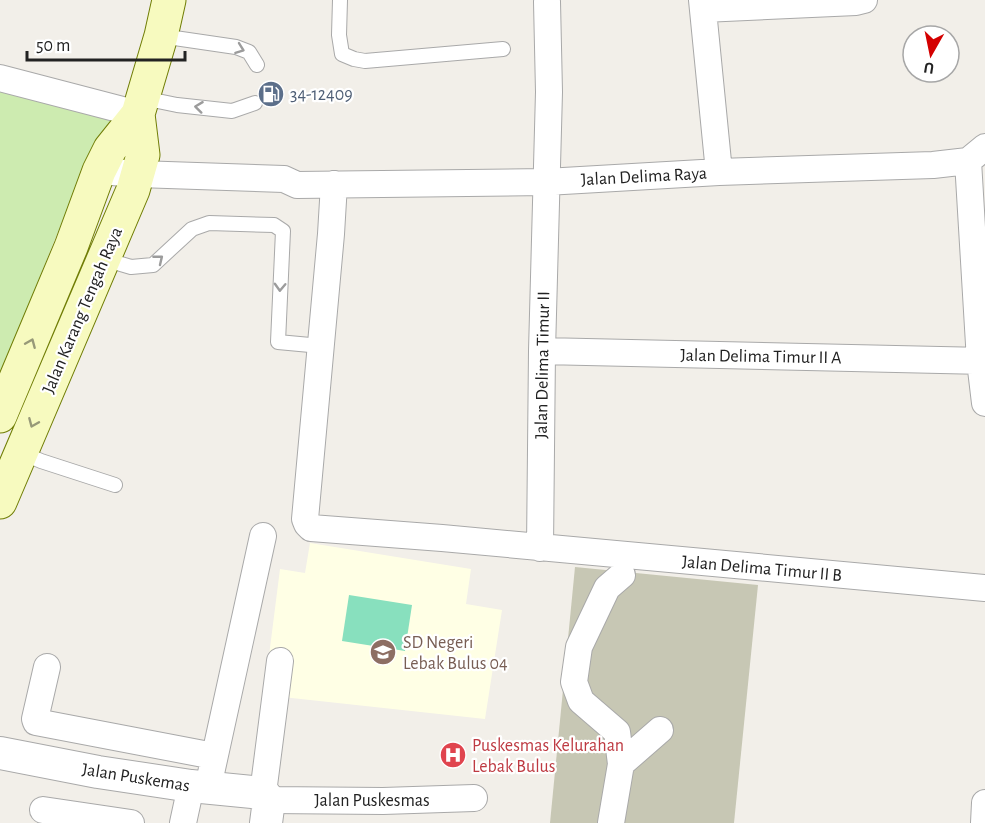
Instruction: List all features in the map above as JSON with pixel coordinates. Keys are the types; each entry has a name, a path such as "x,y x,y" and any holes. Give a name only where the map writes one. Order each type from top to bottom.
{"main road":[{"name":"Jalan Karang Tengah Raya","path":"0,502 135,182 143,155 141,106 170,0"},
{"name":"Jalan Karang Tengah Raya","path":"0,416 110,149 141,106"}],"street":[{"path":"719,172 703,4 856,2 864,0"},
{"name":"Jalan Delima Timur II","path":"540,548 542,351 549,92 547,2"},
{"path":"0,78 141,106"},
{"path":"977,154 985,403"},
{"name":"Jalan Delima Raya","path":"97,179 135,182 285,179 313,185 546,182 719,172 933,165 977,154"},
{"path":"313,185 331,234 321,345"},
{"name":"Jalan Delima Timur II B","path":"321,345 305,519 311,528 985,588"},
{"name":"Jalan Delima Timur II A","path":"542,351 983,361"},
{"path":"183,823 207,787 263,536"},
{"path":"611,823 621,764 617,732 580,701 574,682 579,647 607,588 622,575"},
{"path":"264,802 280,661"},
{"path":"47,667 36,723 214,756"},
{"path":"621,764 660,730"},
{"name":"Jalan Puskemas","path":"0,753 98,772 207,787 264,802"},
{"name":"Jalan Puskesmas","path":"264,802 474,798"},
{"path":"984,823 985,803"},
{"path":"43,810 131,823"}],"lane":[{"path":"340,0 339,35 342,54 354,59 365,61 503,49"},
{"path":"162,36 236,47 249,52 257,65"},
{"path":"141,106 177,105 232,111 255,103"},
{"path":"104,259 131,267 153,265 192,229 209,223 274,225 283,231 278,342 321,345"},
{"path":"20,452 115,485"}],"shaded area":[{"name":"SD Negeri Lebak Bulus 04","path":"310,543 471,569 466,604 502,610 485,719 264,695 280,569 305,573"},
{"path":"575,567 758,585 734,823 550,823"}],"green space":[{"path":"0,90 114,119 94,143 0,375"},
{"path":"349,595 412,605 405,651 342,641"}],"place":[{"name":"34-12409","path":"271,94"},
{"name":"SD Negeri Lebak Bulus 04","path":"383,652"},
{"name":"Puskesmas Kelurahan Lebak Bulus","path":"453,755"}]}
